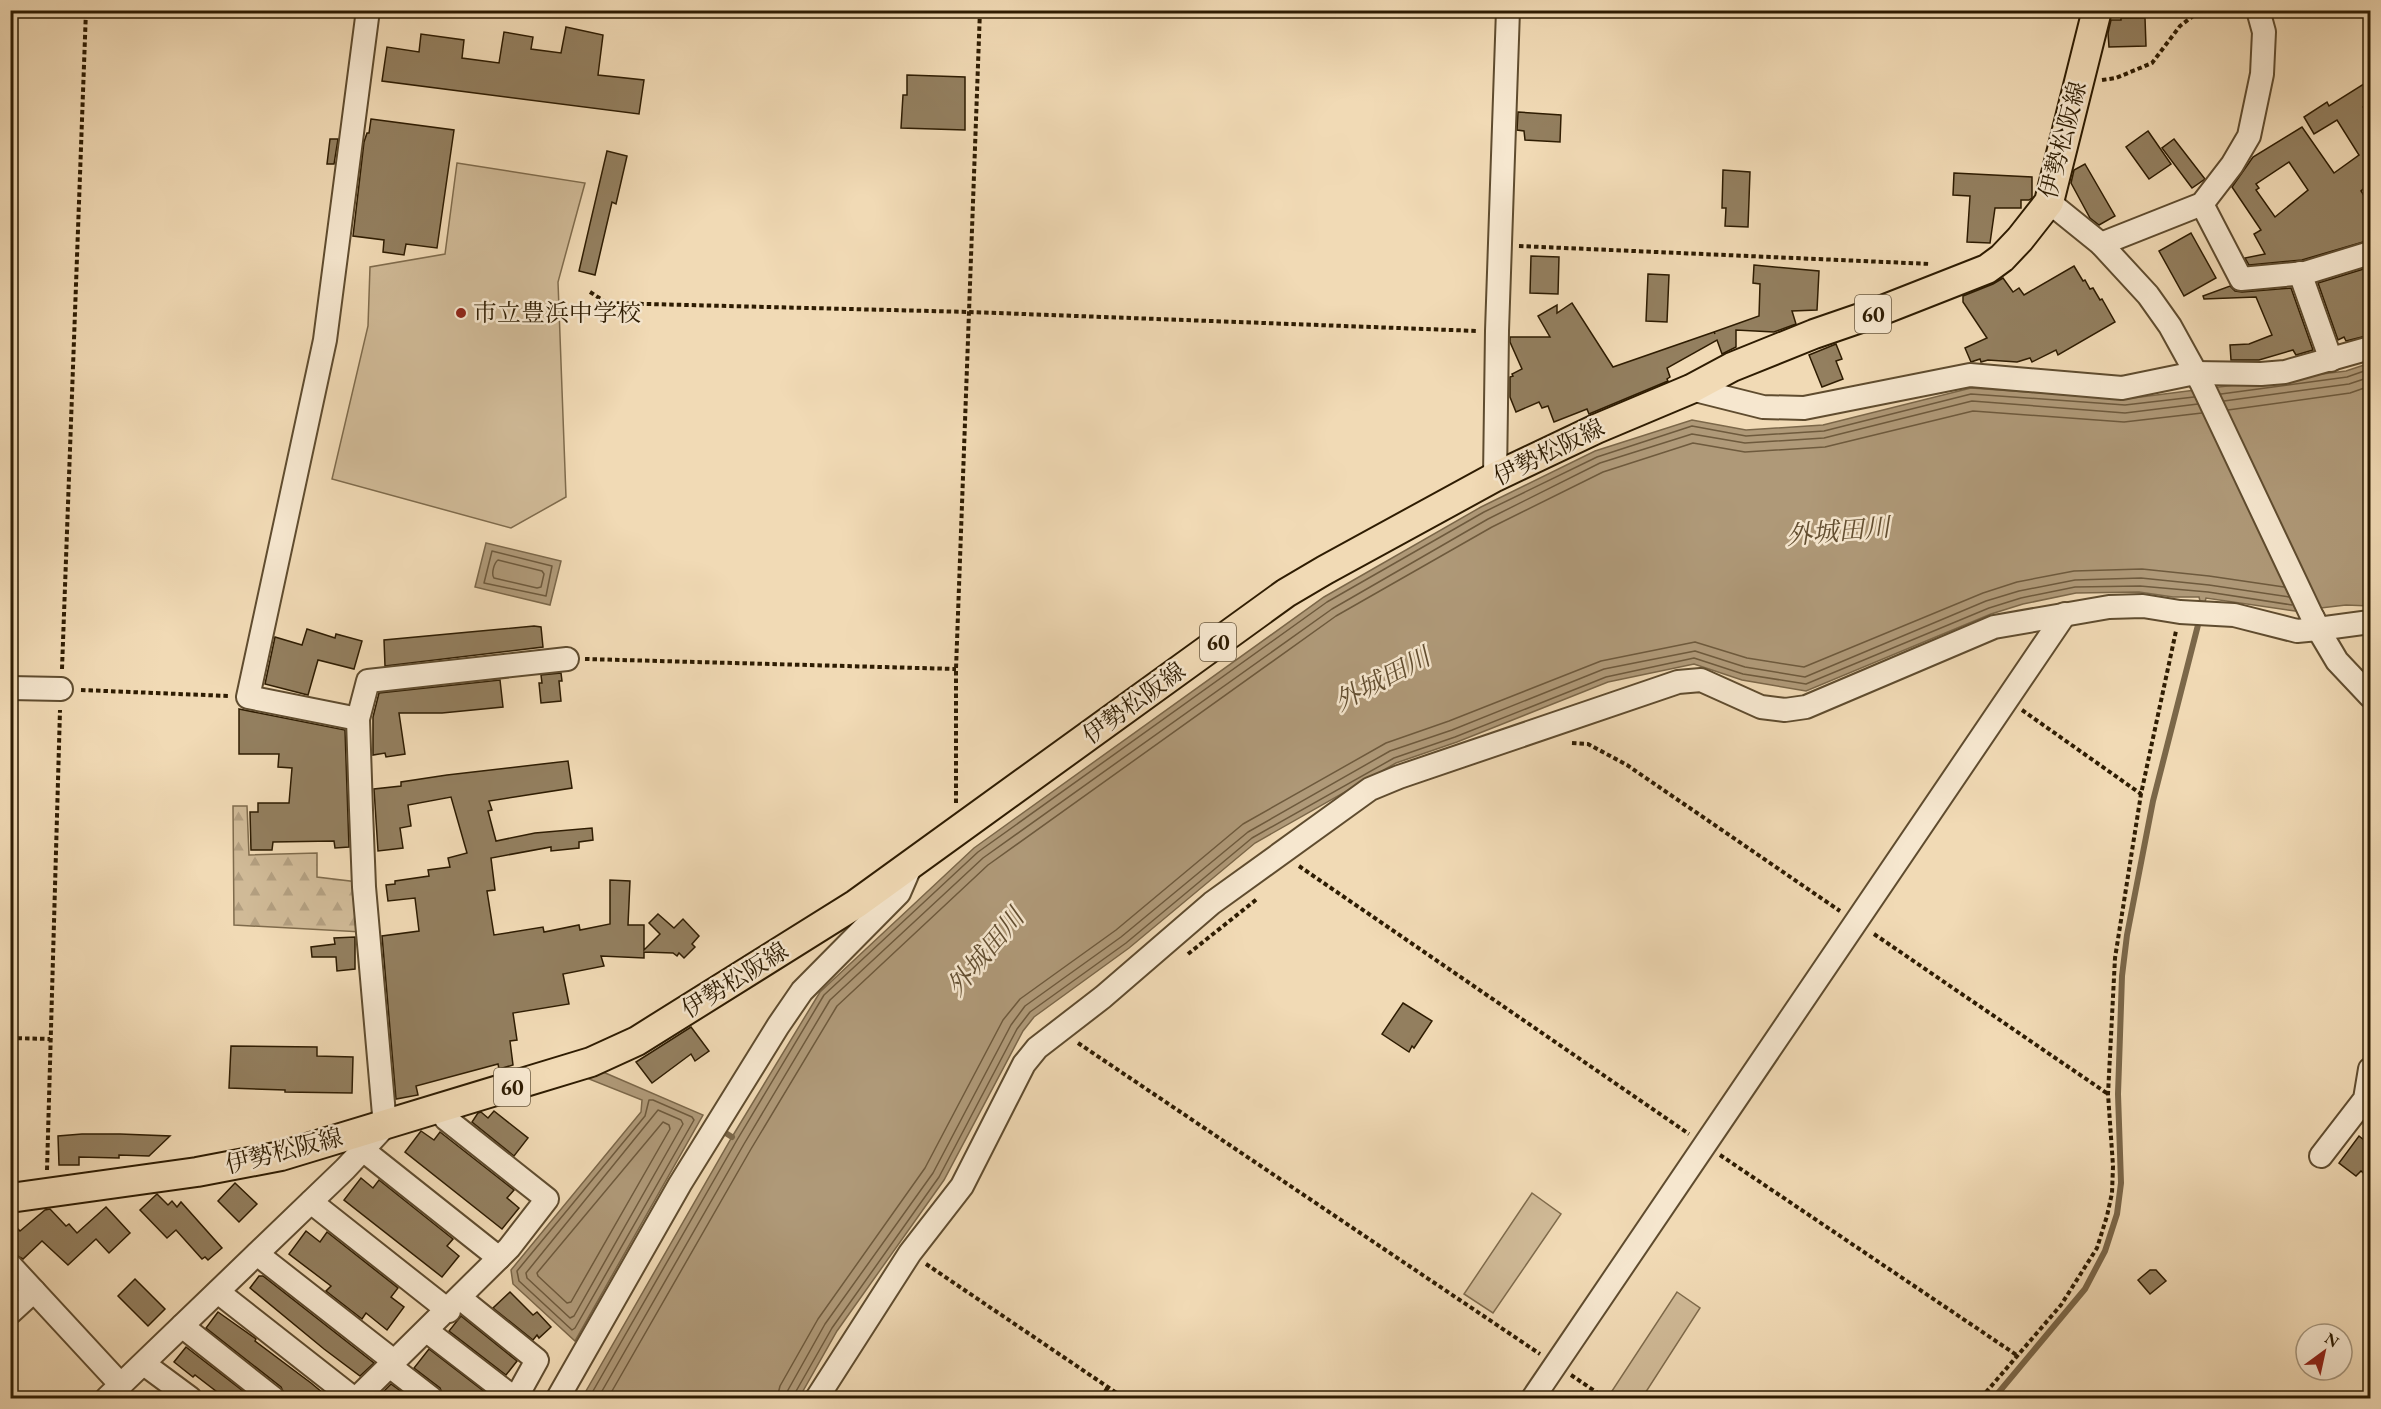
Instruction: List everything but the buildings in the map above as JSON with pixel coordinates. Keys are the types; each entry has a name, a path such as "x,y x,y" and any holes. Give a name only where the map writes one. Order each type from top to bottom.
{"main road":[{"name":"伊勢松阪線","path":"10,1198 197,1172 270,1158 385,1126 591,1062 637,1041 856,904 1286,593 1324,570 1495,477 1596,429 1691,389 1732,367 1987,269 2002,258 2020,239 2049,202 2097,10"}],"street":[{"path":"358,719 248,697 325,340 368,10"},
{"path":"1495,477 1497,331 1508,10"},
{"path":"2101,244 2202,204 2232,165 2249,136 2262,74 2264,32 2258,10"},
{"path":"2049,202 2101,244 2148,296 2170,326 2198,378 2316,624 2337,661 2370,696"},
{"path":"2202,204 2241,279 2300,273 2370,253"},
{"path":"2300,273 2331,360"},
{"path":"1691,389 1763,407 1804,408 1970,375 2122,388 2198,378 2273,373 2331,360 2370,348"},
{"path":"817,1398 910,1253 962,1186 1024,1064 1037,1048 1103,997 1212,903 1370,789 1399,777 1678,682 1701,680 1761,707 1785,710 1806,707 1994,627 2109,606 2143,606 2180,612 2234,615 2297,631 2316,624 2370,622"},
{"path":"1533,1398 2065,614"},
{"path":"10,1265 34,1291 114,1392 363,1150 385,1126 364,887 358,719 368,681 567,659"},
{"path":"10,688 61,689"},
{"path":"558,1398 680,1184 778,1026 802,991 899,893 912,863"},
{"path":"2321,1156 2365,1099 2370,1069"},
{"path":"357,1398 509,1248 547,1199 446,1119 441,1109"},
{"path":"363,1150 499,1258"},
{"path":"311,1202 537,1360 515,1398 427,1331"},
{"path":"257,1254 431,1398"},
{"path":"10,1313 34,1291"},
{"path":"218,1292 352,1398"},
{"path":"182,1326 273,1398"},
{"path":"144,1364 190,1398"}],"path":[{"path":"47,1193 61,689 86,10"},
{"path":"956,831 956,669 980,10"},
{"path":"2078,85 2116,78 2152,63 2180,26 2201,10"},
{"path":"1501,245 1938,264"},
{"path":"590,292 607,303 969,312 1497,331"},
{"path":"1981,1398 2061,1305 2097,1248 2107,1216 2112,1193 2113,1166 2108,1094 2115,958 2141,794 2180,612"},
{"path":"567,659 956,669"},
{"path":"61,689 248,697"},
{"path":"2007,699 2141,794"},
{"path":"1563,746 1574,742 1588,744 1627,765 2108,1094"},
{"path":"1308,859 1299,866 1704,1145 2018,1356"},
{"path":"10,1038 50,1039"},
{"path":"1078,1043 1605,1398"},
{"path":"910,1253 1124,1398"},
{"path":"1101,1398 1108,1388"}],"green space":[{"path":"457,163 585,183 558,282 566,497 511,528 332,479 368,326 370,267 445,254"},
{"path":"233,806 247,806 249,855 317,853 317,877 358,882 362,932 234,925"},
{"path":"1532,1193 1561,1214 1493,1313 1464,1294"},
{"path":"1677,1292 1700,1308 1642,1398 1616,1398 1610,1394"}],"water":[{"name":"外城田川","path":"2370,363 2370,606 2346,605 2295,611 2206,598 2205,602 2200,601 2199,597 2173,597 2139,592 2076,593 2023,604 1991,614 1806,691 1742,680 1694,664 1608,682 1457,742 1396,763 1255,843 1129,948 1034,1017 1023,1031 944,1180 837,1331 799,1398 582,1398 732,1137 820,992 974,848 1324,597 1481,507 1595,451 1692,420 1746,430 1823,425 1971,388 2125,399 2346,371"},
{"path":"486,543 561,561 550,605 475,587"},
{"path":"603,1072 703,1115 575,1341 513,1284 511,1270 641,1112 642,1100 589,1079"}],"waterway":[{"path":"1994,1398 2085,1289 2105,1251 2117,1214 2121,1183 2118,1094 2122,976 2127,935 2153,801 2198,625"},
{"path":"724,1132 732,1137"}],"place":[{"name":"市立豊浜中学校","path":"461,313"}]}
